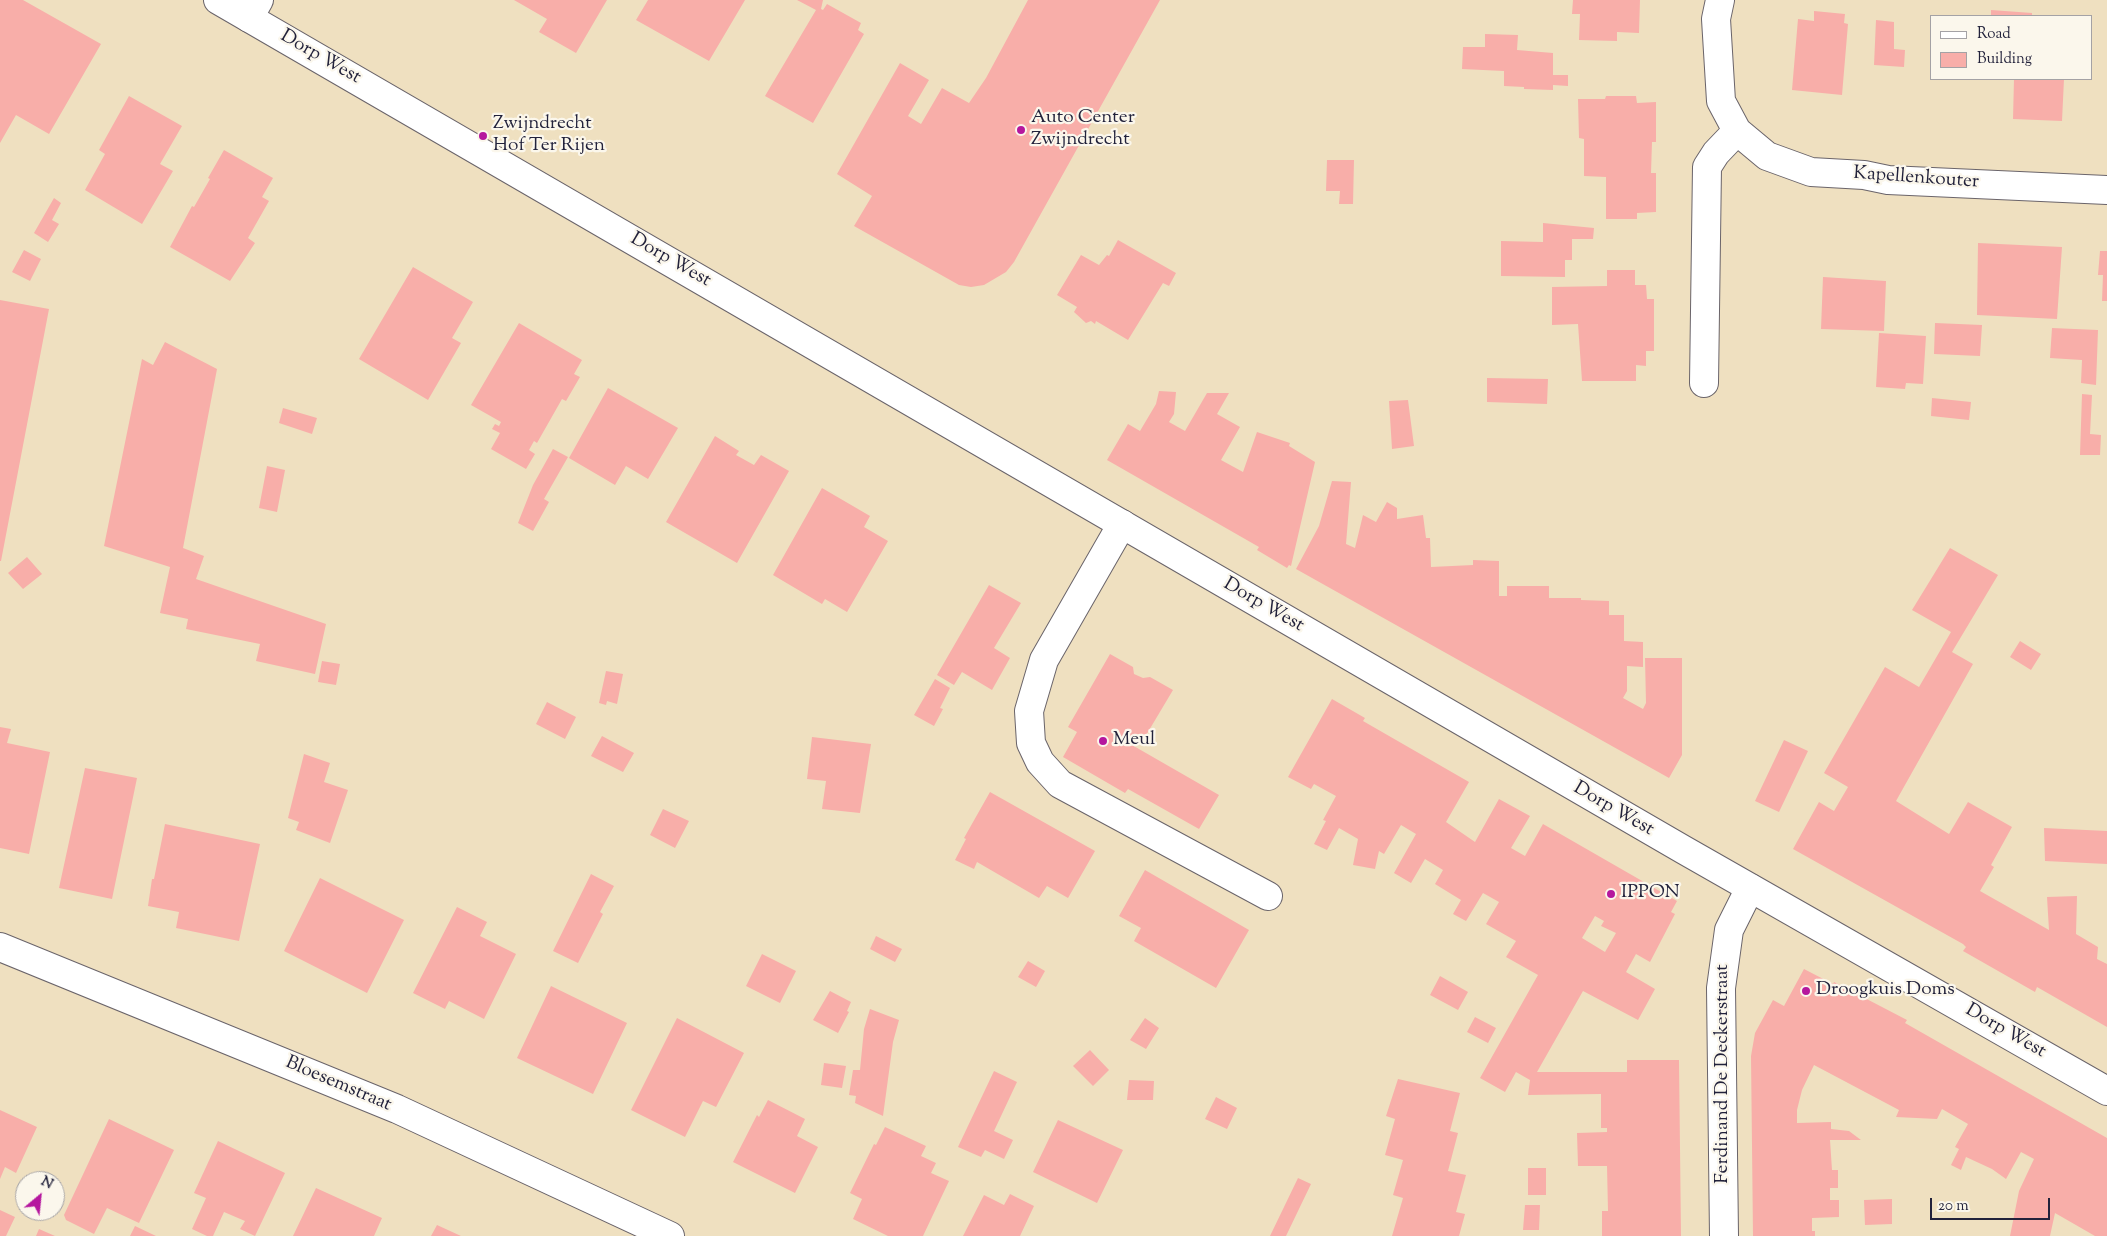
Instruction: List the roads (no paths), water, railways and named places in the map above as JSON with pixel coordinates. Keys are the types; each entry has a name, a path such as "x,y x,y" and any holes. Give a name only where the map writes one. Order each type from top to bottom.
{"street":[{"name":"Dorp West","path":"218,0 254,9 1122,524 1750,888 2107,1091"},
{"name":"Kapellenkouter","path":"1720,0 1716,19 1721,101 1737,131 1767,156 1811,172 1864,175 1888,180 2107,190"},
{"path":"1704,383 1707,167 1716,152 1737,131"},
{"path":"1122,524 1044,660 1029,711 1031,742 1040,762 1060,784 1268,896"},
{"name":"Ferdinand De Deckerstraat","path":"1724,1236 1721,988 1729,930 1750,888"},
{"name":"Bloesemstraat","path":"0,947 397,1110 670,1236"}],"place":[{"name":"Auto Center Zwijndrecht","path":"1021,130"},
{"name":"Zwijndrecht Hof Ter Rijen","path":"483,136"},
{"name":"Meul","path":"1103,741"},
{"name":"IPPON","path":"1611,894"},
{"name":"Droogkuis Doms","path":"1806,991"}]}
